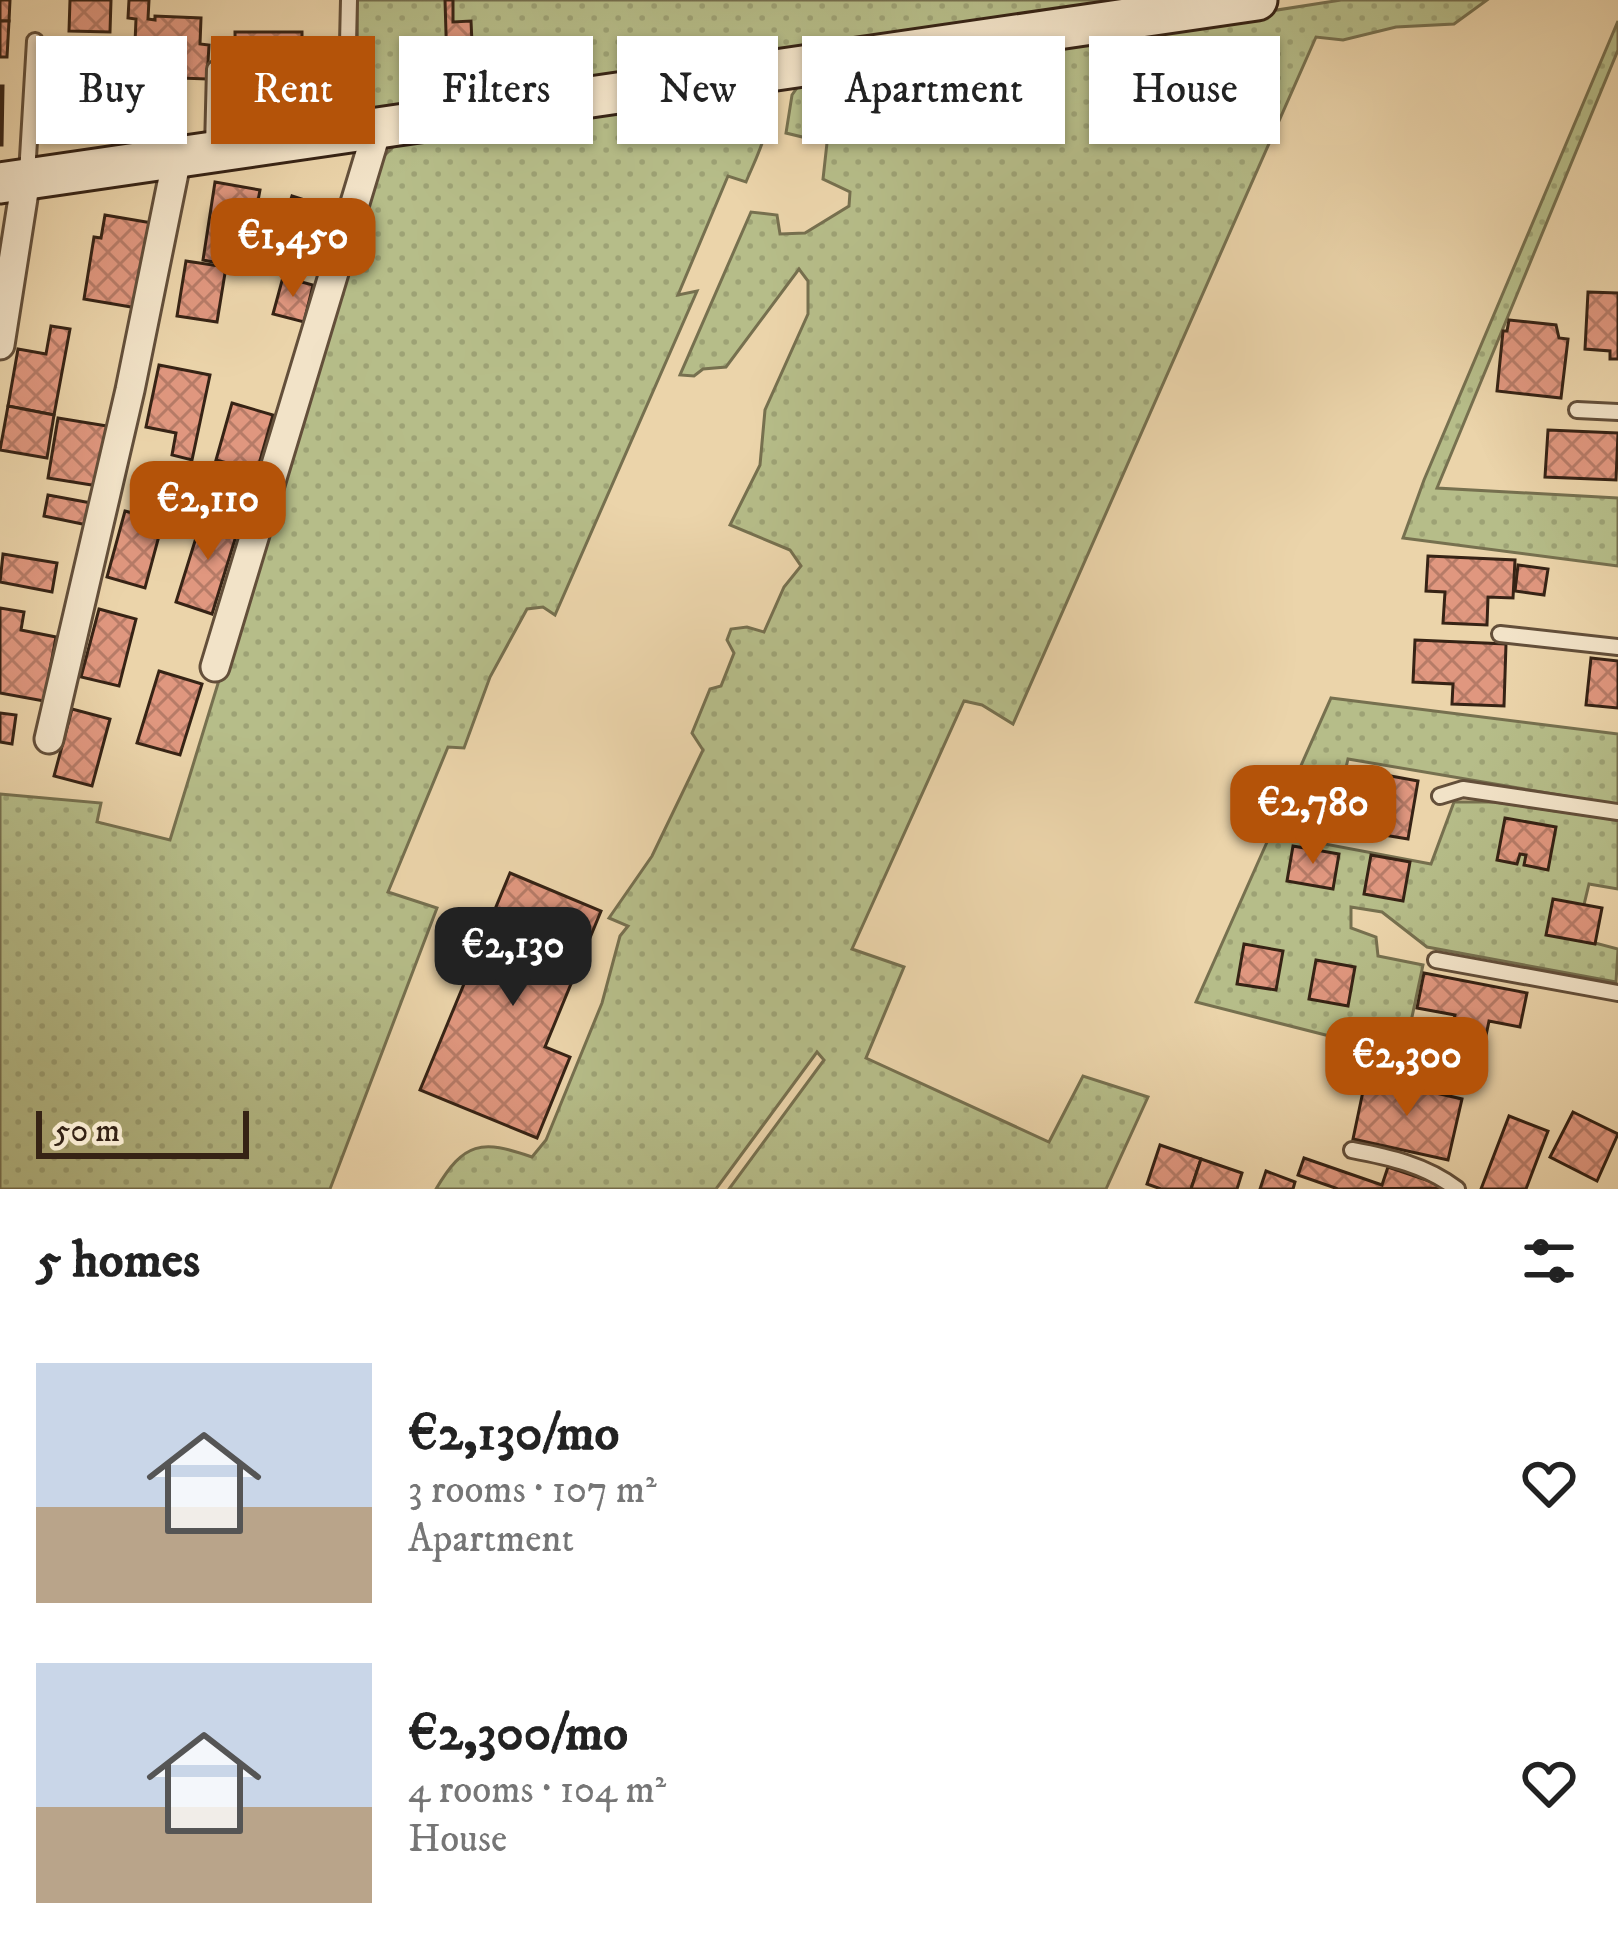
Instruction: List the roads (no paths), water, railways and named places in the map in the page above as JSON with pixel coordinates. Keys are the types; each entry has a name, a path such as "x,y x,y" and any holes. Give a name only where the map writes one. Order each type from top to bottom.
{"street":[{"path":"375,130 1257,0"},
{"path":"0,345 13,182 275,144"},
{"path":"214,667 359,144"},
{"path":"49,739 130,390 195,155"}],"lane":[{"path":"350,0 353,36"},
{"path":"13,182 35,41"},
{"path":"195,155 211,86"},
{"path":"1576,410 1618,412"},
{"path":"1500,634 1618,647"},
{"path":"1440,796 1463,789 1484,790 1618,812"},
{"path":"1436,959 1618,993"},
{"path":"1352,1150 1394,1157 1457,1189"}]}
